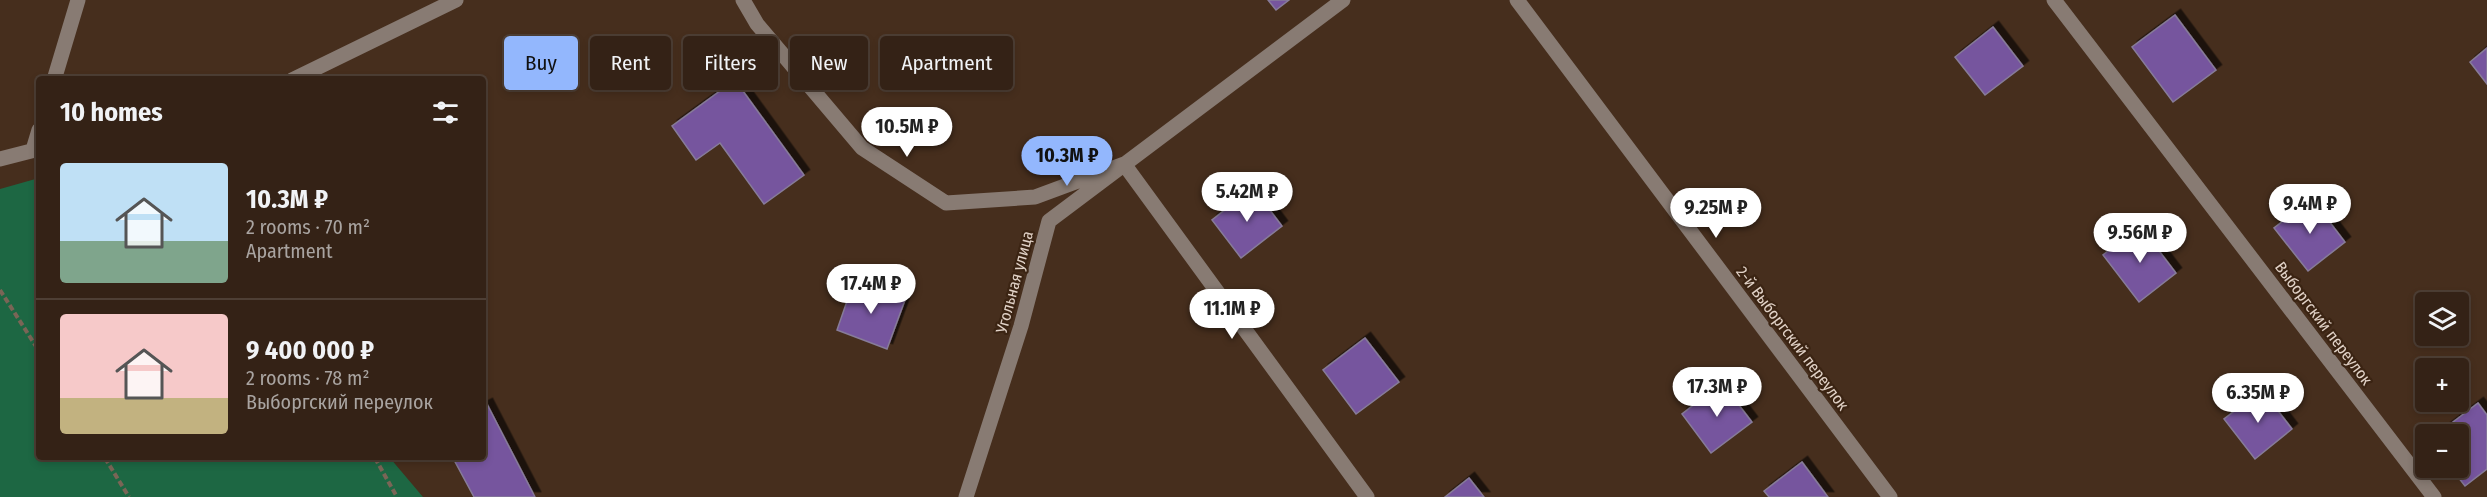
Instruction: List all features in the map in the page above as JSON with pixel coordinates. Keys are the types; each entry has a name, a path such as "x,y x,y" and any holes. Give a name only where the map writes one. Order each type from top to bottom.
{"street":[{"path":"55,76 78,0"},
{"path":"300,76 456,0"},
{"path":"743,0 757,24 862,148 945,203 1035,197 1124,164 1367,497"},
{"name":"Угольная улица","path":"966,497 1021,326 1049,221 1343,0"},
{"name":"2-й Выборгский переулок","path":"1517,0 1890,497"},
{"name":"Выборгский переулок","path":"2054,0 2434,497"},
{"path":"0,159 36,149"}],"path":[{"path":"0,290 36,346"},
{"path":"106,460 129,497"},
{"path":"376,460 398,497"}],"green space":[{"path":"36,179 36,460 392,460 423,497 0,497 0,189"}],"building":[{"path":"1268,0 1289,0 1276,10"},
{"path":"2175,15 2216,70 2173,102 2132,47"},
{"path":"1993,27 2023,66 1985,95 1955,57"},
{"path":"2487,48 2487,84 2470,62"},
{"path":"721,90 742,90 804,175 764,204 720,143 696,160 672,126"},
{"path":"1253,188 1282,226 1241,258 1212,220"},
{"path":"2312,199 2345,242 2308,271 2274,228"},
{"path":"2140,226 2176,273 2139,302 2103,255"},
{"path":"854,281 905,300 887,349 837,330"},
{"path":"1365,338 1399,382 1356,414 1323,370"},
{"path":"1722,383 1752,422 1711,453 1682,414"},
{"path":"2262,390 2292,429 2255,459 2224,419"},
{"path":"2478,403 2487,415 2487,469 2465,486 2459,478 2469,478 2469,424 2450,424"},
{"path":"486,404 535,497 474,497 454,460 486,460"},
{"path":"1802,462 1828,497 1769,497 1764,491"},
{"path":"1469,478 1484,497 1445,497"}]}
